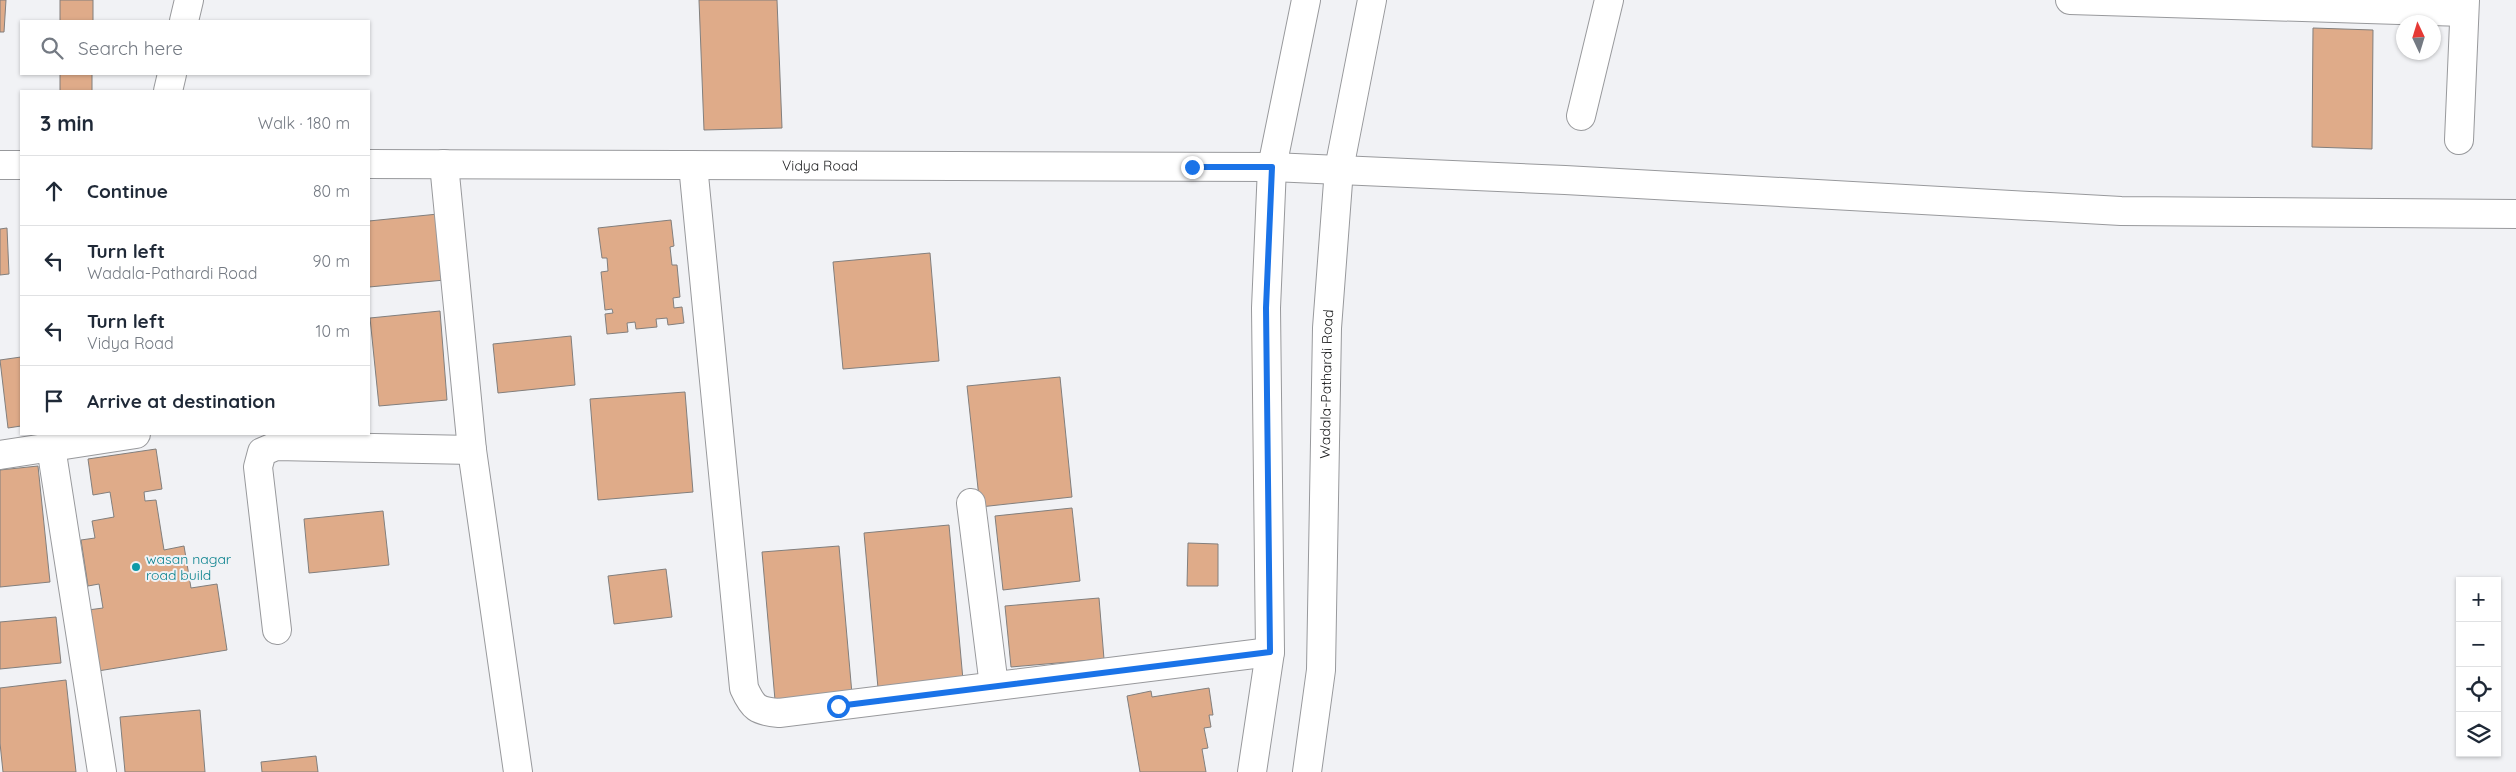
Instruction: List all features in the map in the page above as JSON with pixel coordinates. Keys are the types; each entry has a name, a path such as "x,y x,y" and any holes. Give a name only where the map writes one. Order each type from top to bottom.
{"street":[{"path":"184,20 189,0"},
{"path":"1252,772 1270,652 1266,308 1272,167 1306,0"},
{"name":"Wadala-Pathardi Road","path":"1307,772 1321,670 1327,328 1339,169 1372,0"},
{"path":"1581,116 1609,0"},
{"path":"2070,0 2465,6 2459,140"},
{"path":"168,90 172,75"},
{"name":"Vidya Road","path":"370,164 1272,167 2120,211 2516,214"},
{"path":"444,164 472,450 518,772"},
{"path":"0,165 20,165"},
{"path":"692,165 744,688 754,707 766,712 779,713 1270,652"},
{"path":"0,456 129,435"},
{"path":"277,630 258,467 262,452 276,446 472,450"},
{"path":"51,447 102,772"},
{"path":"972,503 994,686"}],"building":[{"path":"0,0 6,0 4,32 0,32"},
{"path":"60,0 93,0 93,20 60,20"},
{"path":"699,0 777,0 782,128 704,130"},
{"path":"2313,28 2373,30 2372,149 2312,147"},
{"path":"60,75 92,75 92,90 60,90"},
{"path":"438,214 445,280 370,287 370,221"},
{"path":"671,220 674,246 670,247 672,265 677,265 680,297 673,298 674,308 682,307 684,323 668,325 667,318 656,319 657,327 636,329 635,322 627,323 628,332 607,334 605,314 613,313 612,309 605,310 601,272 608,271 607,258 602,258 598,228"},
{"path":"7,228 9,274 0,275 0,229"},
{"path":"930,253 939,361 843,369 833,262"},
{"path":"440,311 447,400 379,406 370,318"},
{"path":"571,336 575,385 498,393 493,344"},
{"path":"20,357 20,426 8,428 0,360"},
{"path":"1060,377 1072,497 980,507 967,386"},
{"path":"685,392 693,492 598,500 590,399"},
{"name":"wasan nagar road build","path":"156,449 162,489 144,492 145,501 156,500 164,550 184,546 191,588 217,584 227,650 98,671 88,610 103,608 99,584 88,586 81,540 95,538 92,521 114,517 110,492 93,495 88,459"},
{"path":"38,466 50,582 0,587 0,470"},
{"path":"1072,508 1080,581 1003,590 995,516"},
{"path":"383,511 389,565 309,573 304,519"},
{"path":"949,525 963,680 878,688 864,533"},
{"path":"1188,543 1218,544 1218,586 1187,586"},
{"path":"839,546 852,694 775,700 762,552"},
{"path":"666,569 672,617 614,624 608,576"},
{"path":"1099,598 1104,659 1011,667 1005,606"},
{"path":"56,617 61,663 0,669 0,622"},
{"path":"66,680 76,772 3,772 0,743 0,688"},
{"path":"1209,688 1213,715 1209,715 1211,727 1204,728 1208,748 1202,749 1206,772 1140,772 1127,696 1151,691 1152,697"},
{"path":"200,710 205,772 125,772 120,717"},
{"path":"316,756 318,772 262,772 261,762"}],"place":[{"name":"wasan nagar road build","path":"136,567"}],"route":[{"path":"838,706 1270,652 1266,308 1272,167 1192,167"}]}
